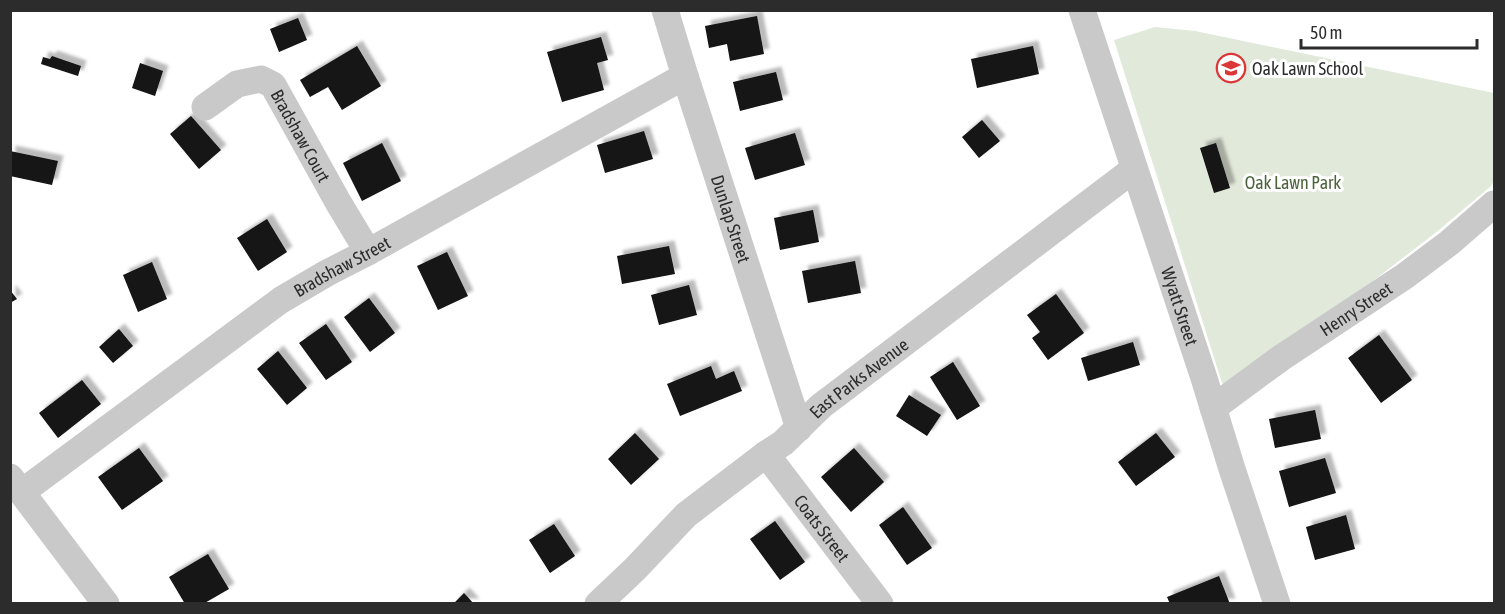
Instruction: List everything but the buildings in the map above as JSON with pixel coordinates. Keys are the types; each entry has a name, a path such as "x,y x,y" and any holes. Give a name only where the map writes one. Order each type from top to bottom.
{"street":[{"name":"Dunlap Street","path":"665,10 799,428"},
{"name":"Wyatt Street","path":"1082,10 1277,603"},
{"name":"Bradshaw Street","path":"16,484 281,300 685,76"},
{"name":"Bradshaw Court","path":"205,107 237,84 261,79 273,85 368,252"},
{"name":"East Parks Avenue","path":"598,603 635,569 686,516 783,443 821,406 1134,169"},
{"name":"Henry Street","path":"1213,408 1281,358 1405,276 1449,243 1494,204"},
{"name":"Coats Street","path":"766,454 880,603"},
{"path":"16,484 106,603"}],"green space":[{"name":"Oak Lawn Park","path":"1155,27 1195,31 1494,93 1494,181 1439,230 1237,386 1227,388 1222,383 1114,40"}],"place":[{"name":"Oak Lawn School","path":"1231,68"}]}
